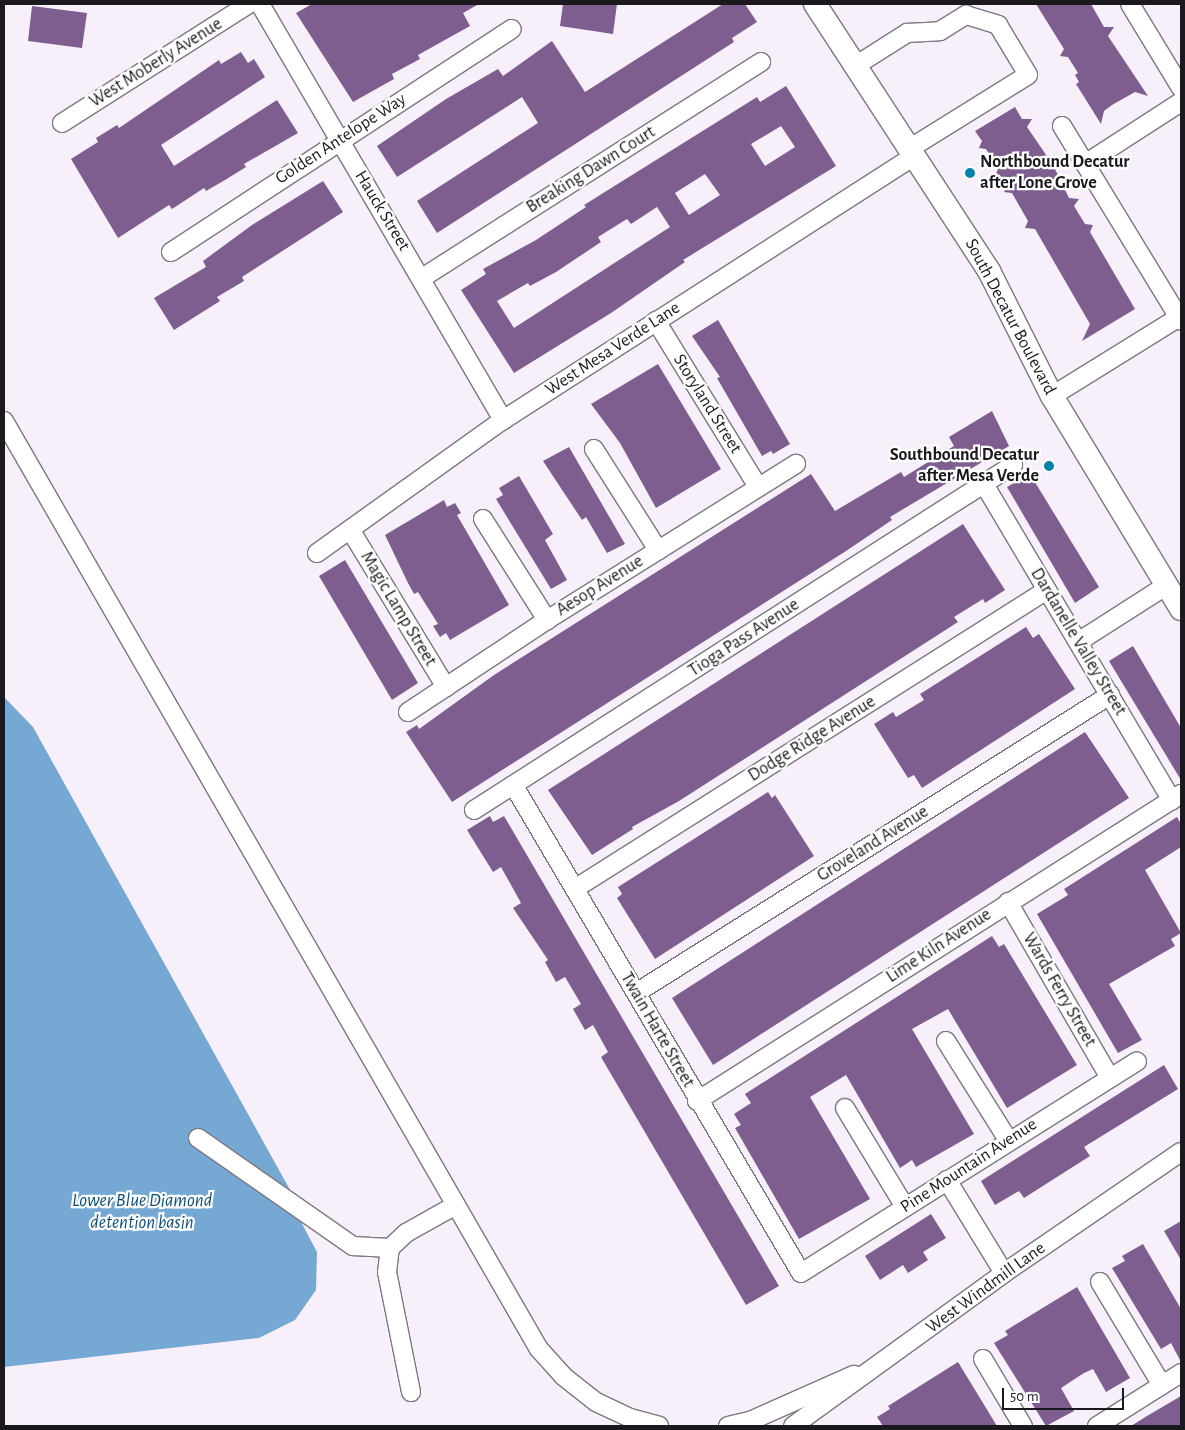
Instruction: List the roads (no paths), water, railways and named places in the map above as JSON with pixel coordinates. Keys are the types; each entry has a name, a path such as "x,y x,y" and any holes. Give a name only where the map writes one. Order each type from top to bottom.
{"main road":[{"name":"South Decatur Boulevard","path":"815,4 989,270 1052,396 1181,609"}],"street":[{"name":"West Moberly Avenue","path":"62,123 249,4"},
{"name":"Hauck Street","path":"260,4 422,278 503,420"},
{"path":"1130,4 1181,88"},
{"name":"West Mesa Verde Lane","path":"317,553 351,531 503,420 1028,75 998,25 966,15 940,31 907,34 855,66"},
{"name":"Golden Antelope Way","path":"171,252 512,28"},
{"name":"Breaking Dawn Court","path":"422,278 761,62"},
{"path":"1084,164 1181,102"},
{"path":"1052,396 1180,318 1062,126"},
{"name":"Storyland Street","path":"656,321 758,487"},
{"path":"4,421 539,1349 563,1376 596,1402 630,1418 659,1426"},
{"path":"594,449 658,550"},
{"name":"Aesop Avenue","path":"408,712 548,620 796,464"},
{"name":"Tioga Pass Avenue","path":"474,810 1013,465"},
{"name":"Dardanelle Valley Street","path":"984,484 1110,695 1177,797"},
{"path":"483,520 548,620"},
{"name":"Magic Lamp Street","path":"351,531 446,687"},
{"path":"1078,642 1167,585"},
{"name":"Dodge Ridge Avenue","path":"576,888 1047,590"},
{"name":"Groveland Avenue","path":"636,993 1110,695"},
{"name":"Twain Harte Street","path":"514,786 576,888 697,1100 801,1273"},
{"name":"Lime Kiln Avenue","path":"697,1100 1177,797"},
{"name":"Wards Ferry Street","path":"1008,902 1110,1078"},
{"path":"946,1041 1008,1140"},
{"name":"Pine Mountain Avenue","path":"801,1273 1008,1140 1137,1061"},
{"path":"845,1108 905,1207"},
{"path":"198,1138 353,1246 390,1248"},
{"name":"West Windmill Lane","path":"793,1426 1004,1273 1181,1152"},
{"path":"947,1180 1004,1273"},
{"path":"411,1392 387,1272 390,1248 406,1234 456,1205"},
{"path":"1100,1282 1162,1385"},
{"path":"983,1359 1023,1426"},
{"path":"728,1426 750,1421 878,1366"},
{"path":"1097,1426 1181,1373"}],"water":[{"name":"Lower Blue Diamond detention basin","path":"4,697 33,727 294,1197 299,1218 317,1252 316,1290 295,1320 259,1338 4,1367"}],"place":[{"name":"Northbound Decatur after Lone Grove","path":"970,173"},
{"name":"Southbound Decatur after Mesa Verde","path":"1049,466"}]}
